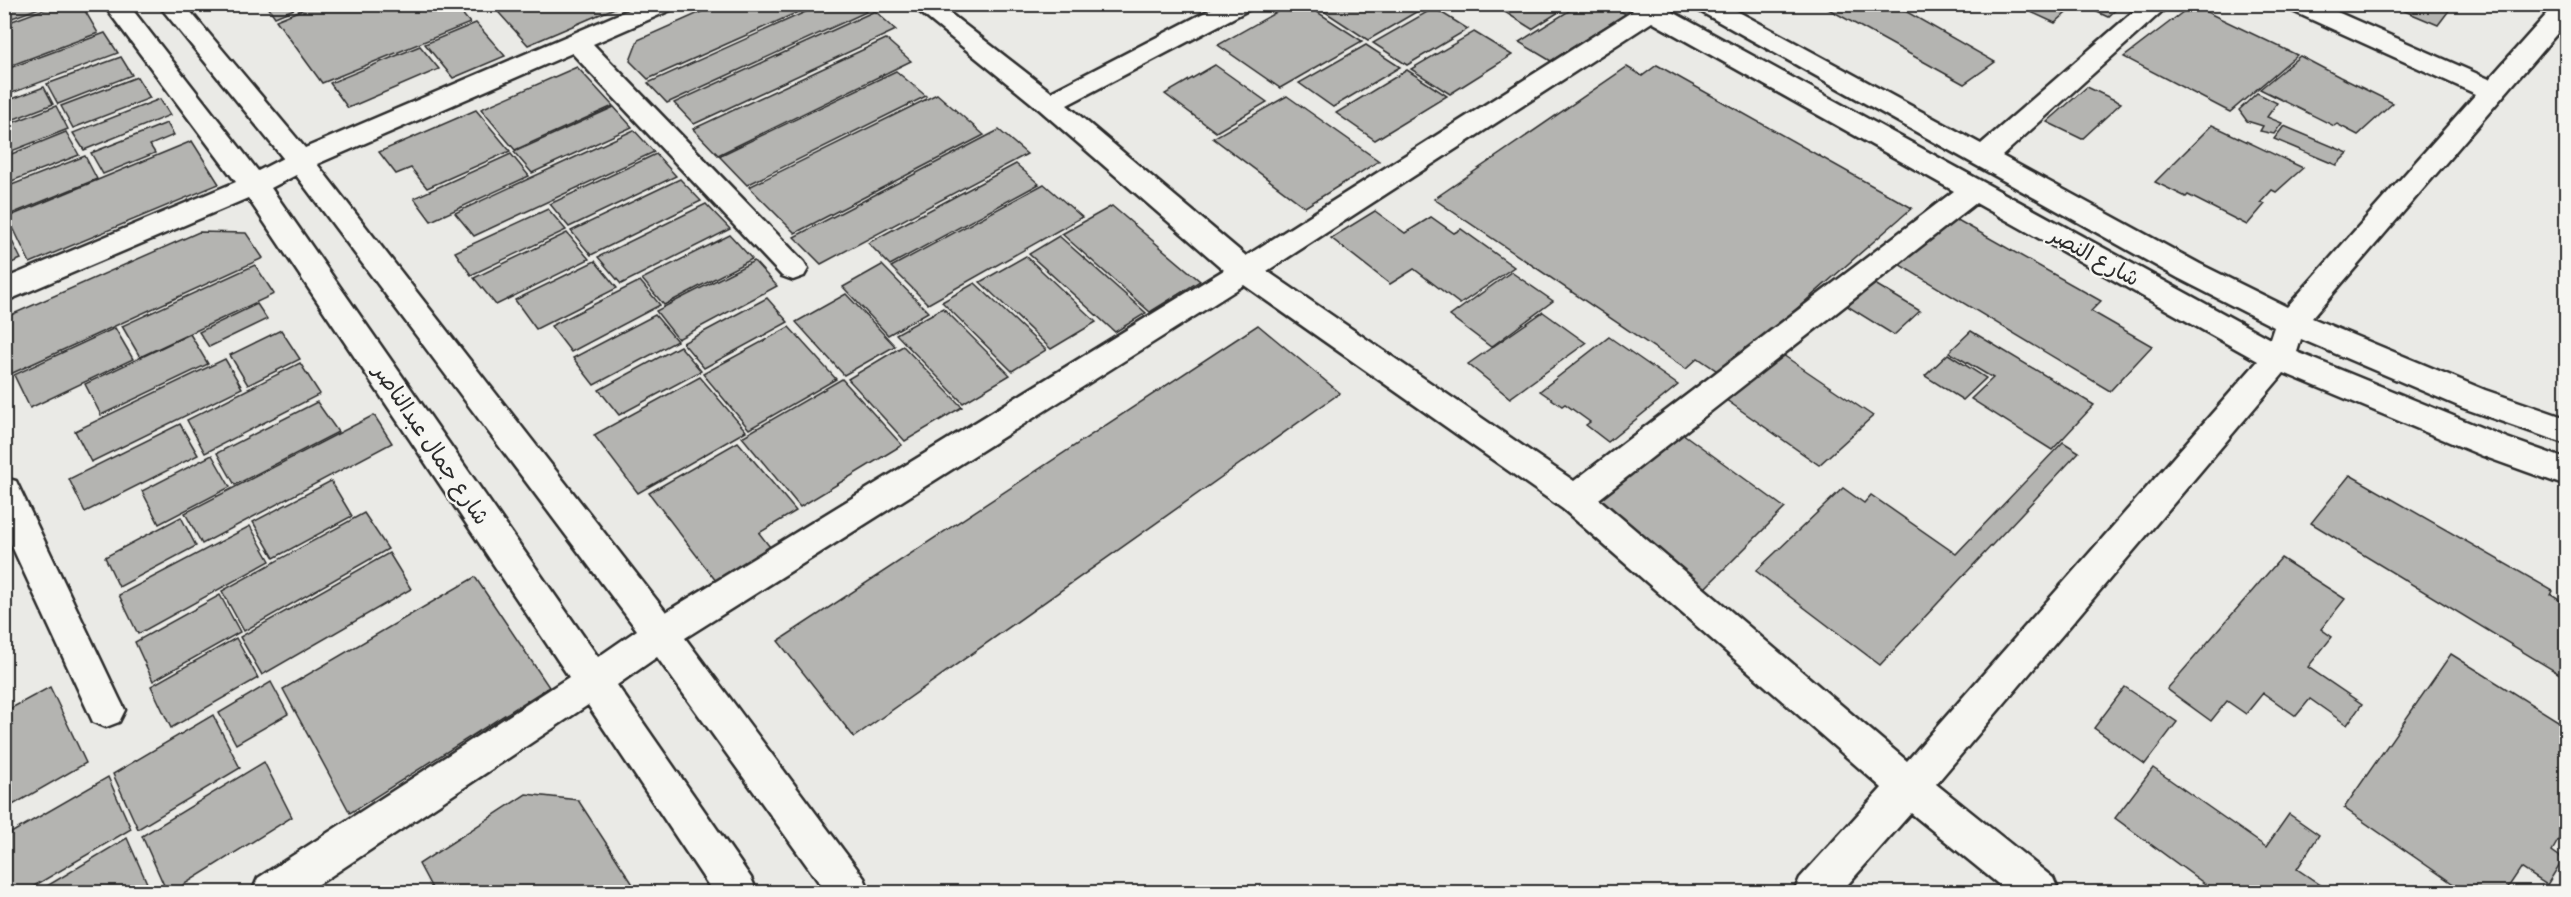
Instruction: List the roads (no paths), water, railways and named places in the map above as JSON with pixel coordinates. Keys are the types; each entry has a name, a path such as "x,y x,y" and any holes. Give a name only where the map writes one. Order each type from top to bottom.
{"street":[{"name":"شارع جمال عبدالناصر","path":"115,4 254,185 737,892"},
{"path":"170,4 300,161 661,634 850,892"},
{"path":"4,291 254,185 300,161 664,4"},
{"path":"922,4 1049,104 1245,271 1575,499 1909,787 2039,892"},
{"path":"1049,104 1241,4"},
{"name":"شارع النصر","path":"1705,4 2189,271 2291,322 2474,399 2566,431"},
{"path":"1983,158 2158,4"},
{"path":"2297,4 2493,91"},
{"path":"272,892 594,681 661,634 1245,271 1651,7"},
{"name":"شارع النصر","path":"1651,7 2279,358 2495,447 2566,472"},
{"path":"1814,892 1909,787 2279,358 2291,322 2566,8"},
{"path":"577,43 793,269"},
{"path":"1575,499 1975,189"},
{"path":"4,491 106,710"}]}
